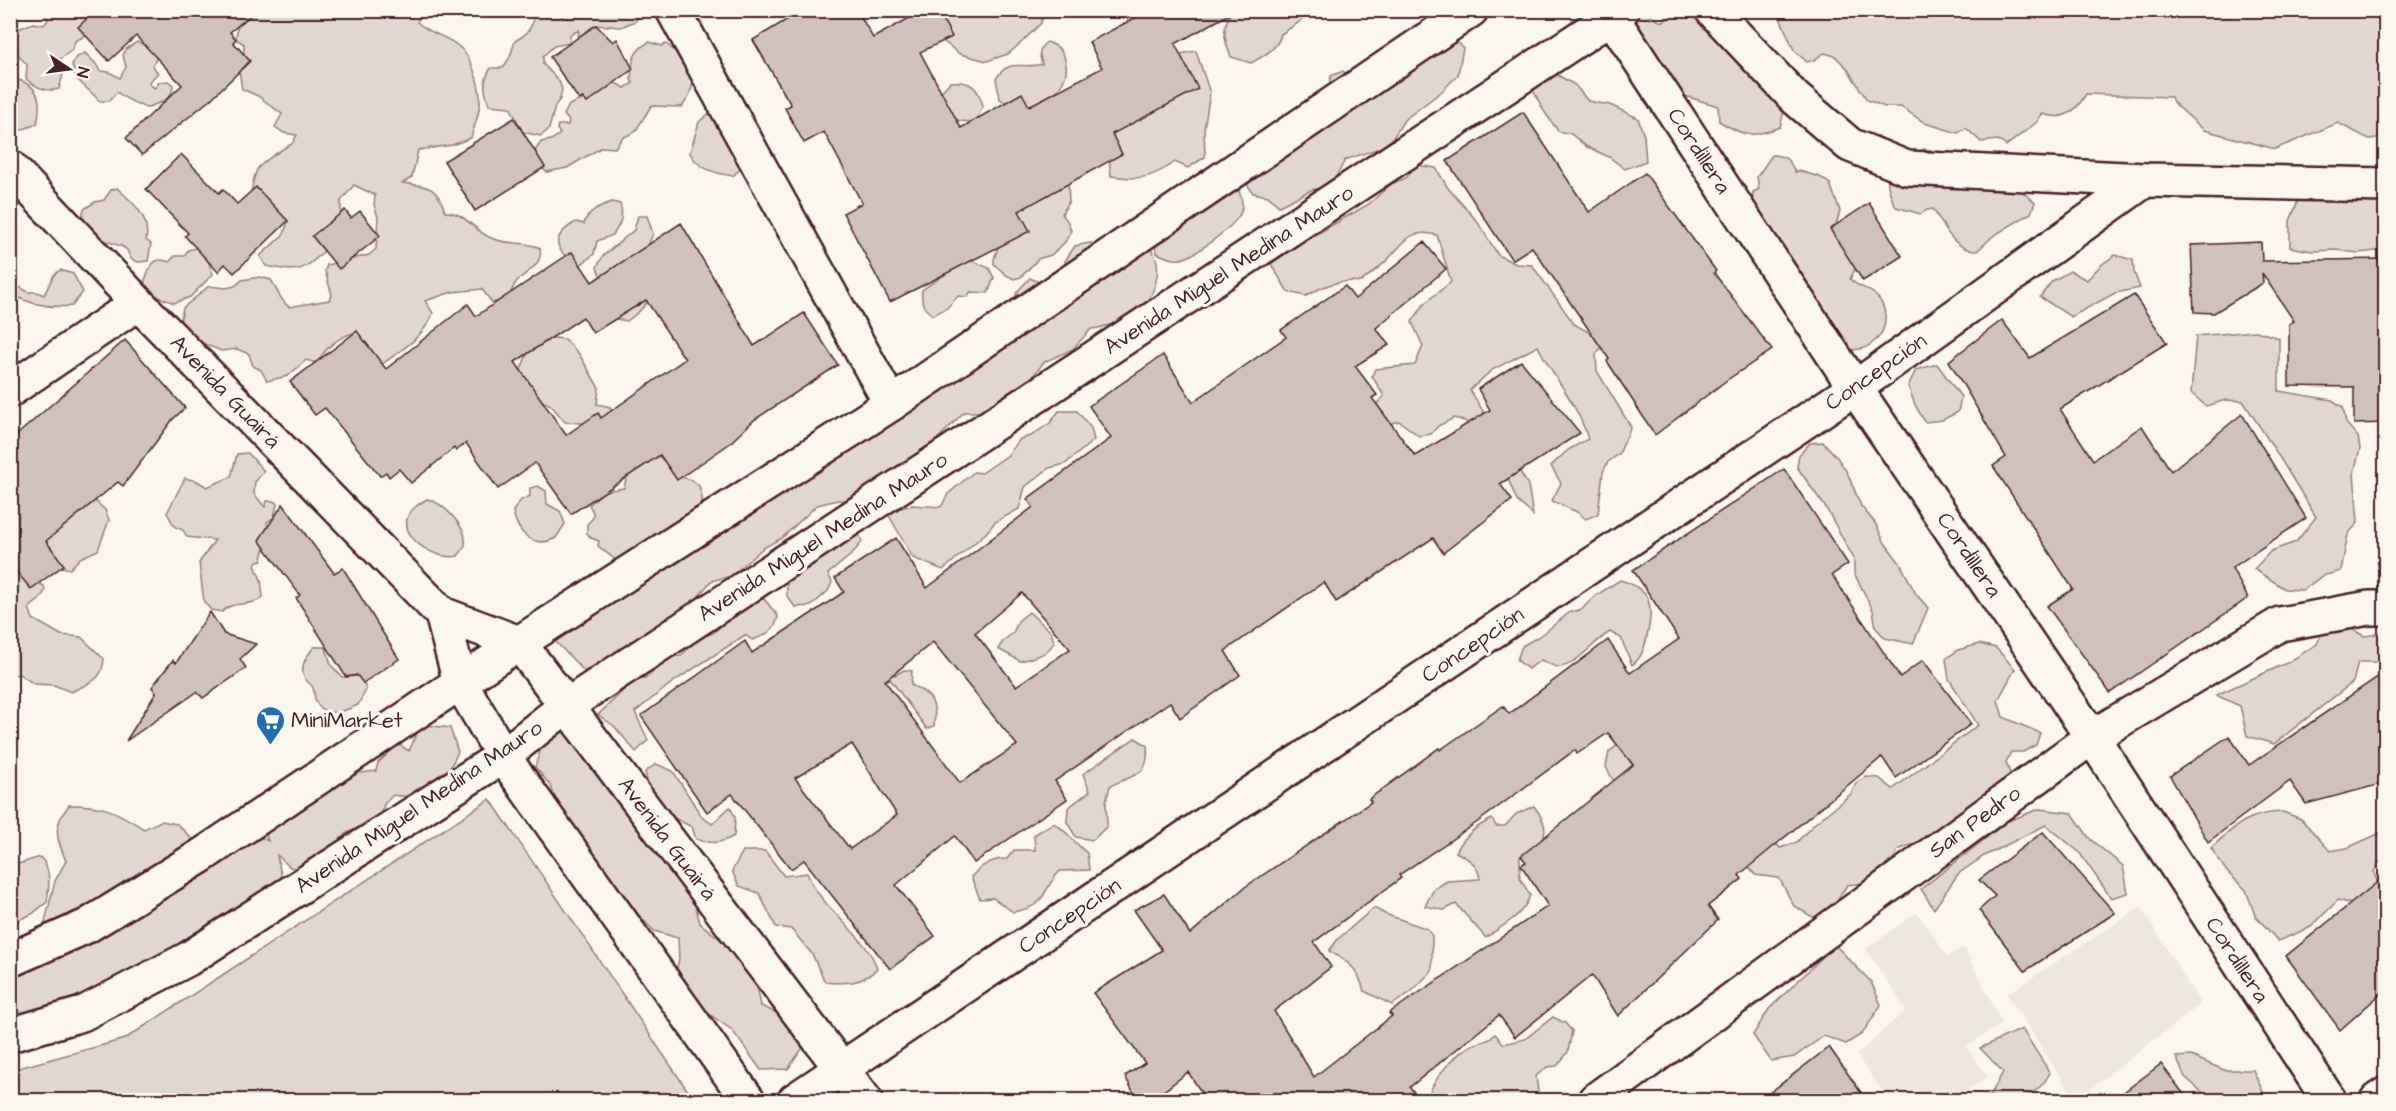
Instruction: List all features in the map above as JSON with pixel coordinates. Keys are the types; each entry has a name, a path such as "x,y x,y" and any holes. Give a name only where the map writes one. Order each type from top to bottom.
{"street":[{"path":"673,10 891,405"},
{"path":"10,960 87,926 201,856 519,643 891,405 1471,10"},
{"path":"1712,10 1795,98 1850,145 1907,168 2145,180 2385,185"},
{"name":"Cordillera","path":"1614,13 1855,388 2092,737 2329,1101"},
{"name":"Avenida Miguel Medina Mauro","path":"10,1035 82,1014 188,959 503,756 567,706 1614,13"},
{"name":"Avenida Guairá","path":"10,167 138,303 442,614 519,643 865,1101"},
{"name":"Concepción","path":"795,1101 1855,388 2145,180"},
{"path":"10,390 138,303"},
{"name":"San Pedro","path":"1595,1101 2092,737 2280,624 2369,608 2385,608"},
{"name":"Avenida Guairá","path":"442,614 460,682 503,756 748,1101"},
{"path":"2377,1101 2385,1094"}],"shaded area":[{"path":"1627,10 1647,11 1662,21 1684,11 1713,11 1785,107 1780,127 1762,133 1742,133 1719,121 1718,106 1672,92"},
{"path":"46,11 90,11 87,14 83,37 75,41 72,50 56,62 64,70 59,89 55,90 41,88 26,79 27,64 20,57 15,45 16,30 33,23 44,25 48,20"},
{"path":"244,11 423,11 417,22 462,50 474,71 480,94 479,110 471,138 452,145 418,150 412,177 403,183 431,189 439,197 445,212 457,214 495,240 528,244 540,248 537,263 517,281 508,299 492,303 482,289 452,292 425,301 433,313 429,322 412,342 382,364 357,332 344,336 334,343 317,363 306,360 288,376 267,381 261,370 253,366 249,354 237,349 221,351 195,340 180,321 183,308 209,286 226,288 235,286 242,280 260,277 271,280 289,307 329,300 332,295 325,271 327,265 369,255 376,249 378,217 374,205 375,195 354,185 341,201 341,214 326,226 324,251 316,259 303,268 291,270 266,266 260,256 284,234 288,221 255,188 251,192 255,175 262,164 292,144 297,135 284,133 275,127 282,114 258,96 242,89 238,64 244,55 244,44 236,39 237,27 244,21"},
{"path":"532,11 560,11 562,17 573,18 591,11 645,11 635,21 621,27 596,25 578,37 579,30 570,35 570,43 554,46 543,56 543,64 559,81 562,89 549,129 541,136 523,132 510,107 489,105 485,86 491,68 503,68 510,57 515,41 529,29"},
{"path":"645,11 677,11 656,17"},
{"path":"936,11 1044,11 1041,23 1023,41 1008,54 987,61 960,54 943,41"},
{"path":"1232,11 1312,11 1281,34 1277,44 1269,52 1251,63 1231,57 1225,39 1225,28"},
{"path":"1777,11 2385,11 2385,137 2369,139 2338,123 2275,149 2204,130 2173,102 2171,97 2086,94 2078,106 2068,114 2050,116 2042,114 2037,122 2006,146 1998,140 1981,142 1966,128 1958,133 1925,123 1901,107 1885,107 1867,100 1847,68 1835,56 1824,53 1807,62 1794,50"},
{"path":"1427,19 1445,28 1463,48 1458,75 1441,92 1404,120 1393,138 1382,147 1345,160 1336,177 1322,188 1311,190 1279,206 1268,196 1253,193 1247,184 1246,175 1328,96 1331,76 1343,71 1353,80 1407,37 1413,26"},
{"path":"137,42 150,47 157,56 153,66 158,73 149,82 150,85 155,88 159,82 168,81 173,85 170,95 164,101 146,108 117,92 109,101 99,101 76,77 72,64 77,57 85,53 100,71 109,72 120,78 126,67 123,55 126,49"},
{"path":"649,42 662,46 665,43 670,47 682,60 694,81 682,107 651,106 635,132 622,138 615,148 602,147 567,168 547,172 540,167 535,151 541,142 551,140 560,134 557,129 558,125 568,125 569,121 564,115 569,105 581,100 590,100 604,87 615,83 625,88 633,83 631,80 634,58 639,49"},
{"path":"1047,42 1060,50 1065,60 1066,75 1061,85 1044,100 1032,104 1010,104 1000,99 996,79 1001,72 1011,66 1042,64 1040,51"},
{"path":"1196,51 1210,93 1204,129 1205,157 1188,168 1175,162 1145,177 1111,176 1105,120 1180,54"},
{"path":"1554,73 1575,85 1588,101 1610,105 1638,118 1644,136 1646,161 1625,169 1609,157 1587,147 1571,134 1558,131 1531,86"},
{"path":"19,80 27,83 36,92 39,103 37,124 11,134 11,85"},
{"path":"950,82 968,84 979,94 983,106 976,120 960,121 947,115 937,96"},
{"path":"713,110 748,146 740,169 733,176 708,169 697,163 690,153 699,122"},
{"path":"1905,148 1914,153 1924,149 1931,150 1933,157 2019,189 2035,202 2031,213 1993,236 1977,251 1969,250 1955,242 1933,209 1921,214 1896,207 1889,190 1888,177"},
{"path":"1772,155 1786,159 1795,172 1820,177 1830,184 1840,211 1836,225 1857,265 1850,279 1874,294 1884,310 1883,329 1873,343 1858,349 1846,349 1752,207 1753,192 1759,189 1757,177"},
{"path":"1416,165 1436,168 1448,188 1477,221 1498,255 1516,264 1532,265 1574,324 1597,337 1612,334 1596,354 1597,371 1631,427 1619,454 1608,462 1603,472 1598,514 1586,519 1577,512 1552,501 1561,483 1551,466 1568,450 1588,439 1572,403 1538,346 1492,370 1470,390 1528,485 1533,515 1517,501 1509,481 1465,421 1454,418 1438,426 1431,434 1419,436 1399,421 1385,425 1369,412 1384,396 1372,376 1375,369 1415,365 1423,346 1412,322 1425,303 1451,282 1437,235 1421,233 1410,237 1384,264 1361,282 1346,281 1332,284 1306,296 1288,292 1271,264 1303,242 1369,204 1391,184 1406,178"},
{"path":"1068,183 1069,201 1062,214 1071,231 1065,242 1051,255 1038,259 1021,277 1014,279 1006,275 994,264 994,259 1012,208"},
{"path":"1235,183 1241,198 1240,214 1222,233 1194,253 1180,259 1157,253 1152,235"},
{"path":"117,188 135,205 146,225 146,240 151,244 148,261 138,262 131,259 123,247 93,236 82,217 84,209 95,202 104,200 111,190"},
{"path":"2385,195 2385,250 2358,253 2336,250 2312,251 2290,247 2290,221 2298,201"},
{"path":"612,202 620,204 621,208 618,228 613,235 597,241 594,254 579,266 560,250 558,239 567,228 576,222 584,224 591,212"},
{"path":"638,216 647,216 653,234 648,258 653,287 650,297 642,308 627,321 616,319 597,267 603,256 634,230"},
{"path":"1090,243 1110,246 1141,244 1150,249 1155,256 1157,274 1152,294 1142,309 1118,322 1091,329 1073,349 1044,362 1029,381 983,412 964,412 929,447 905,463 897,480 870,500 838,500 817,505 782,538 763,548 731,576 711,581 685,613 659,624 634,641 619,656 600,667 584,671 555,641 561,621 852,411 862,401 879,402 1013,305 1017,292 1030,278 1047,286 1066,276 1065,261 1075,246"},
{"path":"196,248 206,255 213,274 190,297 174,303 154,295 143,286 154,262 163,260 169,262 175,256 184,256 188,250"},
{"path":"2115,255 2133,260 2134,272 2140,288 2115,293 2071,317 2040,297 2052,281 2070,271 2087,280 2101,265"},
{"path":"972,261 989,268 994,278 988,293 970,292 968,297 958,296 947,308 933,315 926,310 922,290 962,263"},
{"path":"60,270 73,274 83,292 72,306 40,304 11,294 11,282 28,292 44,295 54,275"},
{"path":"2256,331 2279,338 2279,391 2332,400 2343,407 2346,423 2358,437 2360,448 2354,473 2358,523 2348,534 2341,571 2322,576 2303,590 2285,589 2254,569 2271,551 2296,542 2316,517 2243,401 2226,400 2206,406 2191,393 2196,336"},
{"path":"542,337 565,339 579,354 599,388 597,404 610,407 613,419 588,427 583,423 565,422 551,405 542,401 519,374 528,352"},
{"path":"1937,364 1961,397 1958,412 1942,420 1925,422 1908,386 1916,370"},
{"path":"1059,411 1077,411 1091,428 1094,440 1065,464 1049,468 1025,487 1019,509 995,522 986,533 943,570 913,558 887,512 912,505 941,507 948,494 974,472 982,473 1008,455 1020,439 1031,436 1050,423"},
{"path":"1823,442 1847,472 1861,506 1875,523 1916,594 1928,608 1913,644 1885,638 1876,628 1873,610 1854,573 1854,559 1826,508 1797,467 1799,455 1810,443"},
{"path":"654,452 682,477 692,480 699,486 703,512 617,561 598,546 599,541 591,538 587,533 587,524 593,518 589,505 604,491 624,488 628,470"},
{"path":"248,453 264,471 255,482 254,494 265,507 267,501 274,501 277,504 274,517 267,522 268,530 262,560 257,561 255,565 261,580 263,597 253,602 231,606 222,612 211,610 204,602 199,563 215,540 187,537 183,530 175,527 167,513 185,478 207,487 231,477 237,454"},
{"path":"538,486 546,491 547,504 560,511 565,524 556,538 541,542 523,533 513,511 521,500 530,496 530,488"},
{"path":"91,497 105,510 109,520 98,550 80,558 70,569 61,567 44,548 46,540 67,524 68,518"},
{"path":"427,499 440,505 453,516 462,530 465,546 458,556 450,557 432,552 416,542 410,535 407,527 408,515"},
{"path":"858,530 862,542 851,555 828,574 832,582 828,591 811,606 795,607 787,596 787,578"},
{"path":"11,568 44,586 45,591 39,600 29,608 33,619 61,635 81,637 104,659 98,677 71,692 54,685 34,684 19,674 11,676"},
{"path":"1620,580 1639,588 1650,607 1645,644 1640,656 1632,665 1621,638 1610,632 1572,663 1565,666 1557,667 1541,660 1528,669 1517,660 1522,646 1543,634 1570,612 1581,610 1595,596"},
{"path":"760,594 778,616 772,629 752,640 745,635 673,682 635,712 648,740 636,752 614,726 598,715 630,684 649,676 667,657 681,656 698,638 713,633 748,601"},
{"path":"1029,612 1051,632 1054,642 1044,653 1020,661 998,649 1013,633 1018,621"},
{"path":"2343,624 2364,636 2385,633 2385,662 2358,662 2353,682 2274,744 2247,736 2240,706 2216,695 2289,662 2317,644 2325,626"},
{"path":"1979,644 1996,648 2015,669 1998,700 2003,717 2040,733 2036,745 2023,752 2011,752 2006,762 2011,776 1940,833 1898,850 1891,865 1877,882 1847,885 1833,906 1816,919 1794,906 1779,878 1755,875 1740,855 1762,827 1780,848 1797,842 1814,824 1851,794 1857,782 1866,777 1879,778 1893,789 1978,725 1949,679 1946,659 1958,650"},
{"path":"314,647 326,647 331,665 342,677 362,676 366,690 358,705 329,712 316,702 313,687 304,677 303,672 306,659"},
{"path":"890,668 895,675 904,670 912,671 911,685 924,692 934,705 934,726 927,729 890,679 876,686"},
{"path":"1656,715 1628,785 1613,780 1606,767 1609,752"},
{"path":"550,719 570,729 609,793 647,806 692,892 700,923 738,954 756,980 761,1006 788,1018 804,1046 788,1069 761,1070 732,1030 703,1010 670,997 679,959 678,938 654,931 625,901 560,814 551,786 535,767"},
{"path":"426,725 450,728 458,752 446,776 417,794 393,795 385,803 378,818 345,834 336,851 306,871 290,867 277,855 283,885 235,916 11,1048 11,961 44,926 55,881 66,861 57,832 60,820 69,805 92,806 109,810 144,829 161,821 177,824 218,864 253,834 268,841 266,836 271,825 350,772 376,771 378,763 398,744 409,751 417,733"},
{"path":"1135,738 1147,745 1146,763 1143,769 1110,786 1106,802 1107,826 1093,840 1076,837 1067,822 1068,808 1090,791 1083,774"},
{"path":"656,764 673,771 702,817 712,824 730,807 735,817 734,836 715,842 696,839 692,827 668,815 662,803 651,799 645,772"},
{"path":"490,799 694,1100 11,1100 11,1070 125,1039"},
{"path":"1534,806 1544,823 1545,830 1541,841 1520,857 1520,878 1530,895 1518,914 1486,938 1456,904 1444,910 1425,906 1434,889 1447,881 1480,879 1472,862 1456,852 1471,832 1492,819 1496,826 1505,826 1516,814"},
{"path":"2039,809 2072,813 2090,839 2123,866 2128,893 2111,898 2079,852 2046,825 1984,856 1958,874 1934,909 1921,889 2008,821"},
{"path":"2283,812 2301,819 2330,851 2347,848 2385,831 2385,860 2379,862 2374,872 2385,906 2385,956 2355,905 2338,900 2311,927 2278,941 2255,915 2246,890 2227,872 2211,848 2251,818"},
{"path":"1053,823 1087,853 1089,870 1060,871 1038,902 1033,906 1013,912 993,898 980,899 971,877 982,866 1007,859 1014,850 1035,850 1034,835"},
{"path":"743,851 765,851 784,876 807,873 822,898 863,944 877,968 860,980 846,983 825,982 812,954 791,929 776,927 759,893 739,886 732,871"},
{"path":"40,857 48,873 47,902 32,914 11,923 11,870 15,865"},
{"path":"2141,907 2201,1004 2076,1100 2007,994"},
{"path":"1374,908 1428,929 1432,936 1432,971 1411,992 1392,1005 1364,991 1352,966 1329,951 1338,939"},
{"path":"1917,912 1948,957 1964,947 2002,1023 1966,1047 1988,1076 1954,1100 1889,1100 1856,1055 1906,1010 1866,949"},
{"path":"1835,945 1871,982 1881,1005 1862,1034 1846,1044 1824,1036 1794,1057 1771,1061 1753,1035 1769,1009"},
{"path":"1553,1017 1565,1023 1572,1031 1568,1052 1557,1066 1547,1067 1536,1076 1539,1100 1427,1100 1433,1085 1444,1070 1456,1056 1470,1046 1487,1040 1495,1034 1504,1044 1525,1039"},
{"path":"2022,1029 2050,1073 2044,1083 2029,1095 2012,1100 1981,1100 1990,1096 2003,1072 1980,1048"},
{"path":"2191,1056 2224,1070 2253,1070 2264,1094 2261,1100 2211,1100 2185,1077 2176,1057"}],"building":[{"path":"96,10 257,10 230,32 236,39 233,42 250,61 211,99 142,155 126,138 182,85 136,36 109,61 78,27"},
{"path":"803,10 857,10 873,38 924,10 938,10 952,37 920,52 961,128 1022,93 1029,106 1102,68 1089,42 1150,10 1237,10 1175,44 1198,89 1112,134 1122,154 1019,211 1030,231 890,302 843,213 862,203 824,132 804,143 785,108 791,105 753,40"},
{"path":"596,25 613,42 617,39 633,69 587,103 583,98 579,100 550,57"},
{"path":"1523,112 1589,212 1645,173 1716,271 1714,273 1772,350 1727,380 1655,435 1607,361 1609,359 1532,247 1512,260 1447,161"},
{"path":"514,118 545,167 475,211 444,161"},
{"path":"181,154 219,193 223,189 237,204 256,187 288,221 234,273 225,264 218,272 185,236 188,233 146,189"},
{"path":"1869,203 1902,256 1863,281 1830,229"},
{"path":"345,210 351,218 360,211 380,236 339,269 312,236"},
{"path":"681,223 754,346 804,313 838,365 754,420 729,444 677,480 660,455 571,514 535,463 498,489 466,443 456,451 454,448 411,483 399,469 389,477 386,472 380,476 325,408 315,415 290,382 357,331 386,369 468,304 476,316 572,252 592,282","holes":["646,300 685,359 601,418 598,413 566,435 515,362 583,317 593,333"]},
{"path":"1424,242 1446,269 1376,328 1389,345 1355,366 1377,395 1372,398 1415,456 1490,410 1478,389 1521,361 1580,433 1500,484 1512,500 1443,553 1433,538 1336,602 1324,582 1225,651 1240,675 1180,718 1170,702 1055,781 1067,799 974,863 955,836 896,885 935,936 890,969 804,860 791,869 732,794 707,812 641,716 745,641 752,653 844,592 835,578 896,538 927,588 1033,507 1027,499 1111,438 1089,406 1163,355 1193,402 1286,337 1281,330 1345,286 1355,299","holes":["1022,593 1070,649 1016,686 975,633","933,642 1017,745 960,783 885,681","852,744 897,815 850,849 795,778"]},
{"path":"2261,242 2262,261 2385,259 2385,423 2354,424 2354,387 2289,386 2289,324 2294,321 2262,273 2263,283 2214,313 2194,312 2191,245"},
{"path":"2134,295 2167,343 2060,409 2093,460 2142,426 2171,471 2242,414 2306,518 2232,568 2248,598 2110,693 2047,606 2073,589 1993,466 2006,457 1949,361 2002,320 2030,358"},
{"path":"125,340 185,408 173,419 123,486 118,482 46,541 64,565 31,589 10,564 10,441"},
{"path":"1784,469 1848,564 1832,575 1900,677 1923,660 1971,724 1896,778 1882,757 1739,875 1742,879 1708,906 1718,920 1618,1016 1592,975 1515,1037 1499,1015 1410,1087 1420,1101 1207,1101 1188,1072 1151,1101 1138,1101 1125,1076 1145,1063 1093,993 1162,950 1134,910 1164,894 1190,934 1245,887 1371,802 1369,799 1439,748 1440,750 1503,706 1509,714 1608,640 1630,673 1679,639 1633,570","holes":["1608,733 1633,765 1521,856 1526,862 1521,865 1548,906 1389,1013 1392,1016 1314,1077 1274,1011 1331,967 1314,942 1401,878 1399,875 1479,821 1575,750 1577,754"]},
{"path":"283,504 334,573 343,568 399,659 363,683 357,675 346,677 296,598 300,595 259,540"},
{"path":"210,612 224,634 256,644 240,659 246,668 203,698 197,692 126,741 156,693 152,687 173,660 176,663"},
{"path":"2385,672 2385,783 2306,804 2290,781 2208,842 2170,776 2229,736 2249,765"},
{"path":"2043,832 2115,913 2025,971 1979,910 1995,896 1979,880"},
{"path":"2385,876 2385,990 2340,1030 2286,956"},
{"path":"1829,1047 1867,1101 1759,1101"},
{"path":"2161,1064 2189,1101 2112,1101"}],"place":[{"name":"MiniMarket","path":"270,746"}]}
